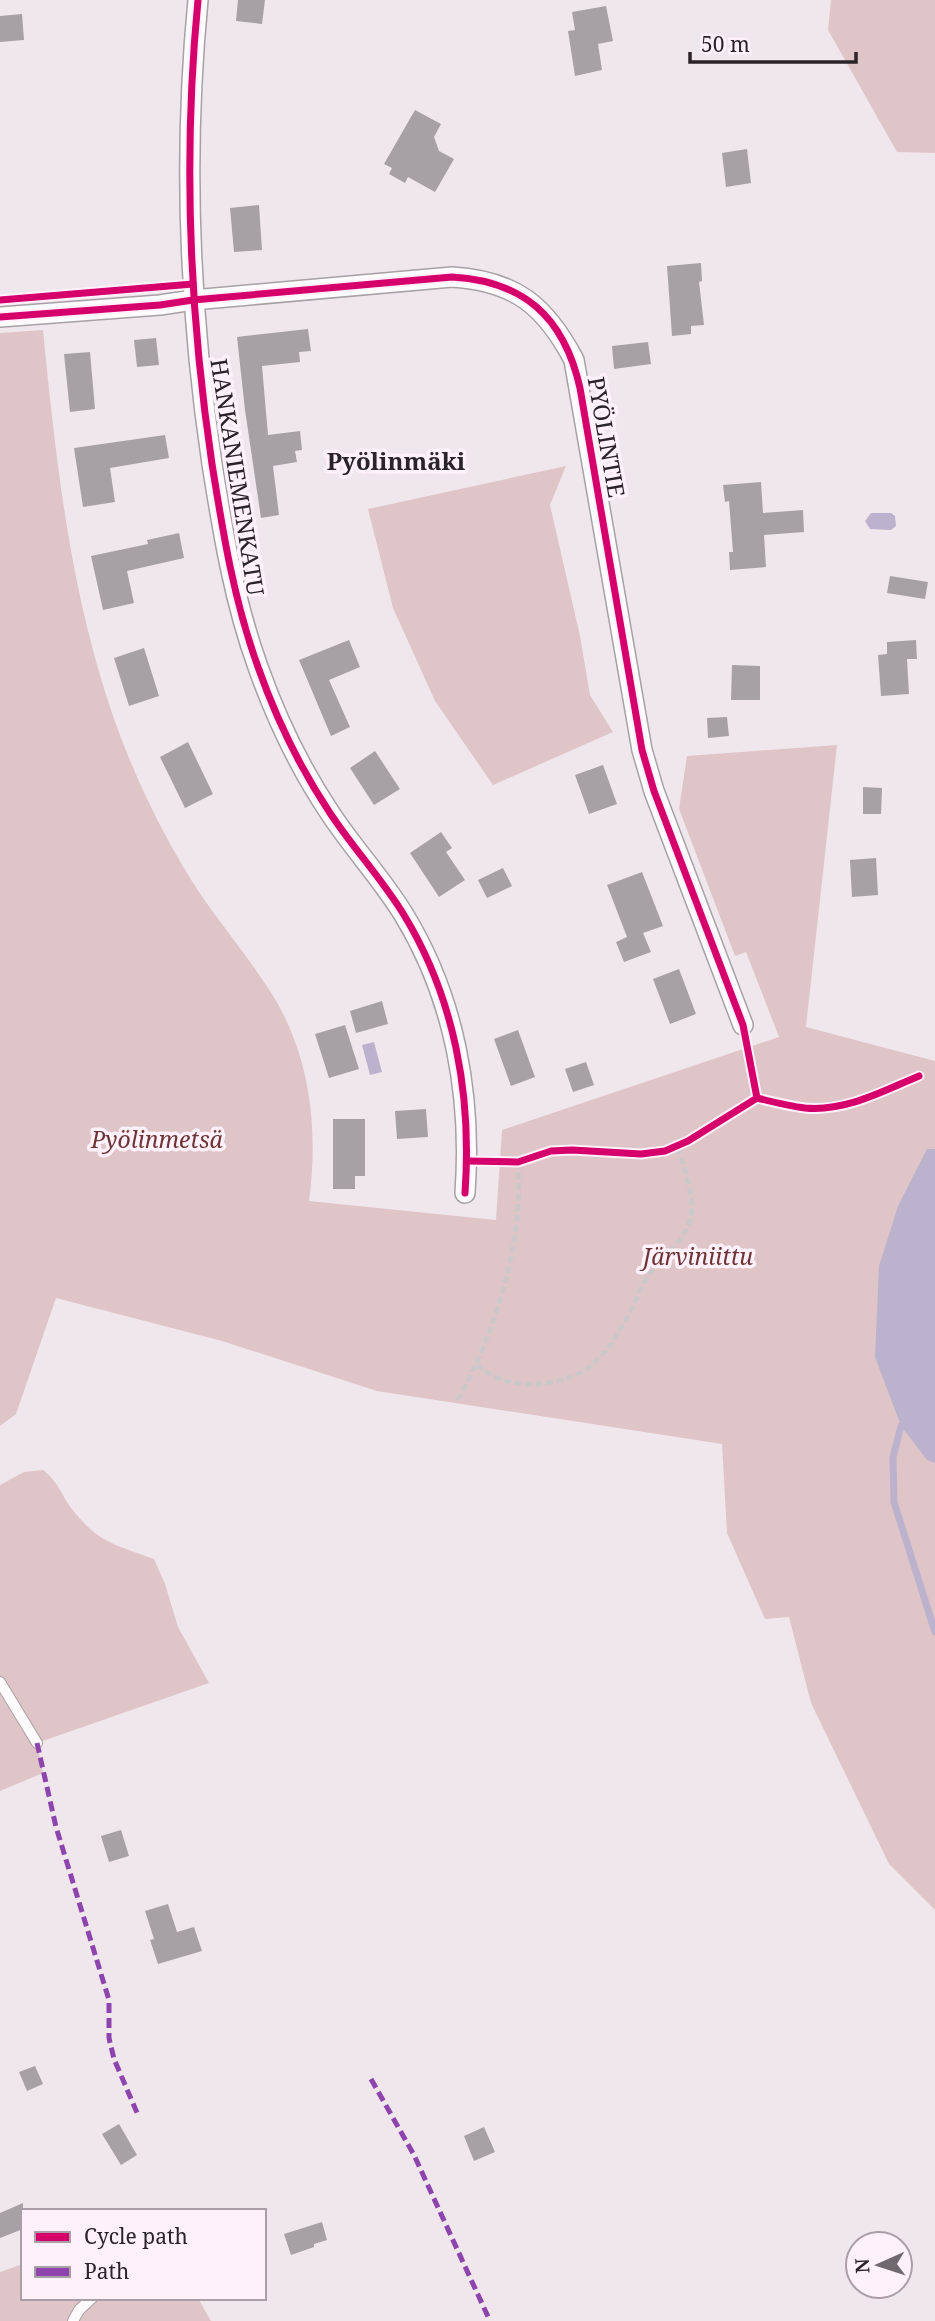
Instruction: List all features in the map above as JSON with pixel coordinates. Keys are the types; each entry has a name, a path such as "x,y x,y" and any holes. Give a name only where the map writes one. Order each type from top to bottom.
{"street":[{"name":"HANKANIEMENKATU","path":"198,0 189,181 193,300 216,487 241,616 258,667 304,772 330,814 405,918 446,1005 457,1045 464,1092 467,1161 465,1193"},
{"name":"PYÖLINTIE","path":"0,317 160,305 452,277 478,278 515,292 547,317 574,360 642,750 654,790 743,1025"}],"lane":[{"path":"0,1682 37,1743"},
{"path":"73,2321 79,2310 90,2300"}],"path":[{"path":"665,1151 688,1141"},
{"path":"477,1365 491,1376 512,1383 553,1382 574,1377 591,1368 605,1353 645,1280 684,1234 692,1209 678,1145"},
{"path":"458,1400 477,1365 515,1242 522,1161 507,1162"}],"green space":[{"path":"831,0 935,0 935,153 897,152 828,30"},
{"path":"43,330 54,437 70,544 80,598 108,702 135,772 171,846 203,898 268,988 294,1037 308,1090 311,1118 313,1145 309,1201 496,1220 502,1130 779,1037 746,952 735,956 679,809 687,756 837,745 806,1027 935,1061 935,1910 889,1864 811,1703 789,1617 765,1619 727,1533 722,1444 377,1391 222,1341 56,1298 16,1414 0,1426 0,333"},
{"path":"566,466 550,505 580,636 590,695 613,732 493,785 435,701 393,608 368,509"},
{"path":"43,1470 90,1529 108,1542 154,1559 178,1627 209,1683 37,1743 43,1773 0,1791 0,1485 24,1472"},
{"path":"21,2265 21,2300 199,2300 211,2321 0,2321 0,2272"}],"shaded area":[{"path":"871,513 891,513 895,516 896,526 891,530 870,529 865,521"},
{"path":"374,1042 382,1072 370,1075 362,1045"},
{"path":"927,1149 935,1149 935,1463 927,1460 901,1426 875,1357 879,1266 898,1206"}],"building":[{"path":"238,0 265,0 262,24 236,21"},
{"path":"606,6 613,41 598,44 602,70 575,76 568,31 575,30 572,12"},
{"path":"22,14 24,40 0,42 0,16"},
{"path":"415,110 441,124 434,137 439,151 454,159 435,192 408,177 405,183 389,174 392,168 384,164"},
{"path":"747,149 751,183 726,187 722,153"},
{"path":"259,205 262,250 234,252 230,208"},
{"path":"701,263 702,281 699,282 704,325 691,326 691,334 672,336 667,266"},
{"path":"308,329 311,351 299,352 300,362 262,366 268,435 300,431 302,450 295,451 297,462 273,466 279,515 261,518 237,337"},
{"path":"156,338 159,365 137,367 134,340"},
{"path":"648,342 651,364 614,369 612,346"},
{"path":"90,352 95,409 70,412 64,354"},
{"path":"165,435 169,458 110,468 115,502 83,507 74,448"},
{"path":"761,482 763,513 803,510 804,532 764,535 766,567 730,570 729,552 733,552 729,501 725,502 723,485"},
{"path":"179,533 184,558 127,571 134,603 103,610 91,556 148,544 147,540"},
{"path":"890,576 928,582 925,599 887,593"},
{"path":"349,640 360,667 329,680 350,727 331,736 299,660"},
{"path":"916,640 917,659 907,659 909,694 881,696 878,655 887,654 887,642"},
{"path":"144,648 159,696 129,706 114,658"},
{"path":"732,665 760,666 760,700 731,700"},
{"path":"727,717 729,736 708,738 707,718"},
{"path":"188,742 213,794 185,808 160,757"},
{"path":"375,751 400,789 374,805 350,768"},
{"path":"603,765 617,804 589,814 575,775"},
{"path":"863,787 882,788 881,814 863,814"},
{"path":"441,832 452,848 446,852 465,880 439,897 410,853"},
{"path":"876,858 878,895 852,897 850,860"},
{"path":"503,868 512,886 487,898 478,880"},
{"path":"642,872 663,926 643,933 651,952 624,962 616,942 627,937 607,885"},
{"path":"679,969 696,1014 670,1024 653,979"},
{"path":"382,1001 388,1024 356,1033 350,1011"},
{"path":"345,1025 359,1069 329,1078 315,1034"},
{"path":"518,1030 535,1077 511,1086 494,1039"},
{"path":"586,1062 594,1085 573,1092 565,1069"},
{"path":"426,1109 428,1137 397,1139 395,1111"},
{"path":"333,1119 365,1119 365,1176 355,1176 355,1189 333,1189"},
{"path":"121,1830 129,1856 109,1862 101,1836"},
{"path":"168,1904 177,1932 194,1927 202,1951 158,1964 145,1911"},
{"path":"35,2066 43,2084 27,2091 19,2072"},
{"path":"119,2124 137,2155 121,2165 102,2134"},
{"path":"484,2127 495,2152 474,2161 464,2136"},
{"path":"23,2203 21,2230 0,2238 0,2213"},
{"path":"322,2222 327,2240 291,2255 284,2234"}],"waterway":[{"path":"901,1426 893,1457 894,1502 935,1632"}],"marked path":[{"path":"37,1743 56,1827 109,2000 109,2038 114,2059 138,2115"},
{"path":"371,2079 414,2155 490,2321"}],"cycle path":[{"path":"198,0 193,58 190,174 194,290 204,406 230,567 250,642 281,724 330,813 404,915 436,980 448,1014 462,1085 466,1120 465,1193"},
{"path":"0,317 160,305 452,277 478,280 520,295 537,307 563,341 580,388 642,750 654,791 743,1025 757,1098 688,1141 665,1151 641,1154 551,1151 518,1162 467,1161"},
{"path":"0,300 193,284"},
{"path":"757,1098 805,1108 835,1107 864,1099 919,1076"}],"district":[{"name":"Pyölinmäki","path":"396,460"}],"park label":[{"name":"Pyölinmetsä","path":"157,1139"},
{"name":"Järviniittu","path":"698,1256"}]}
